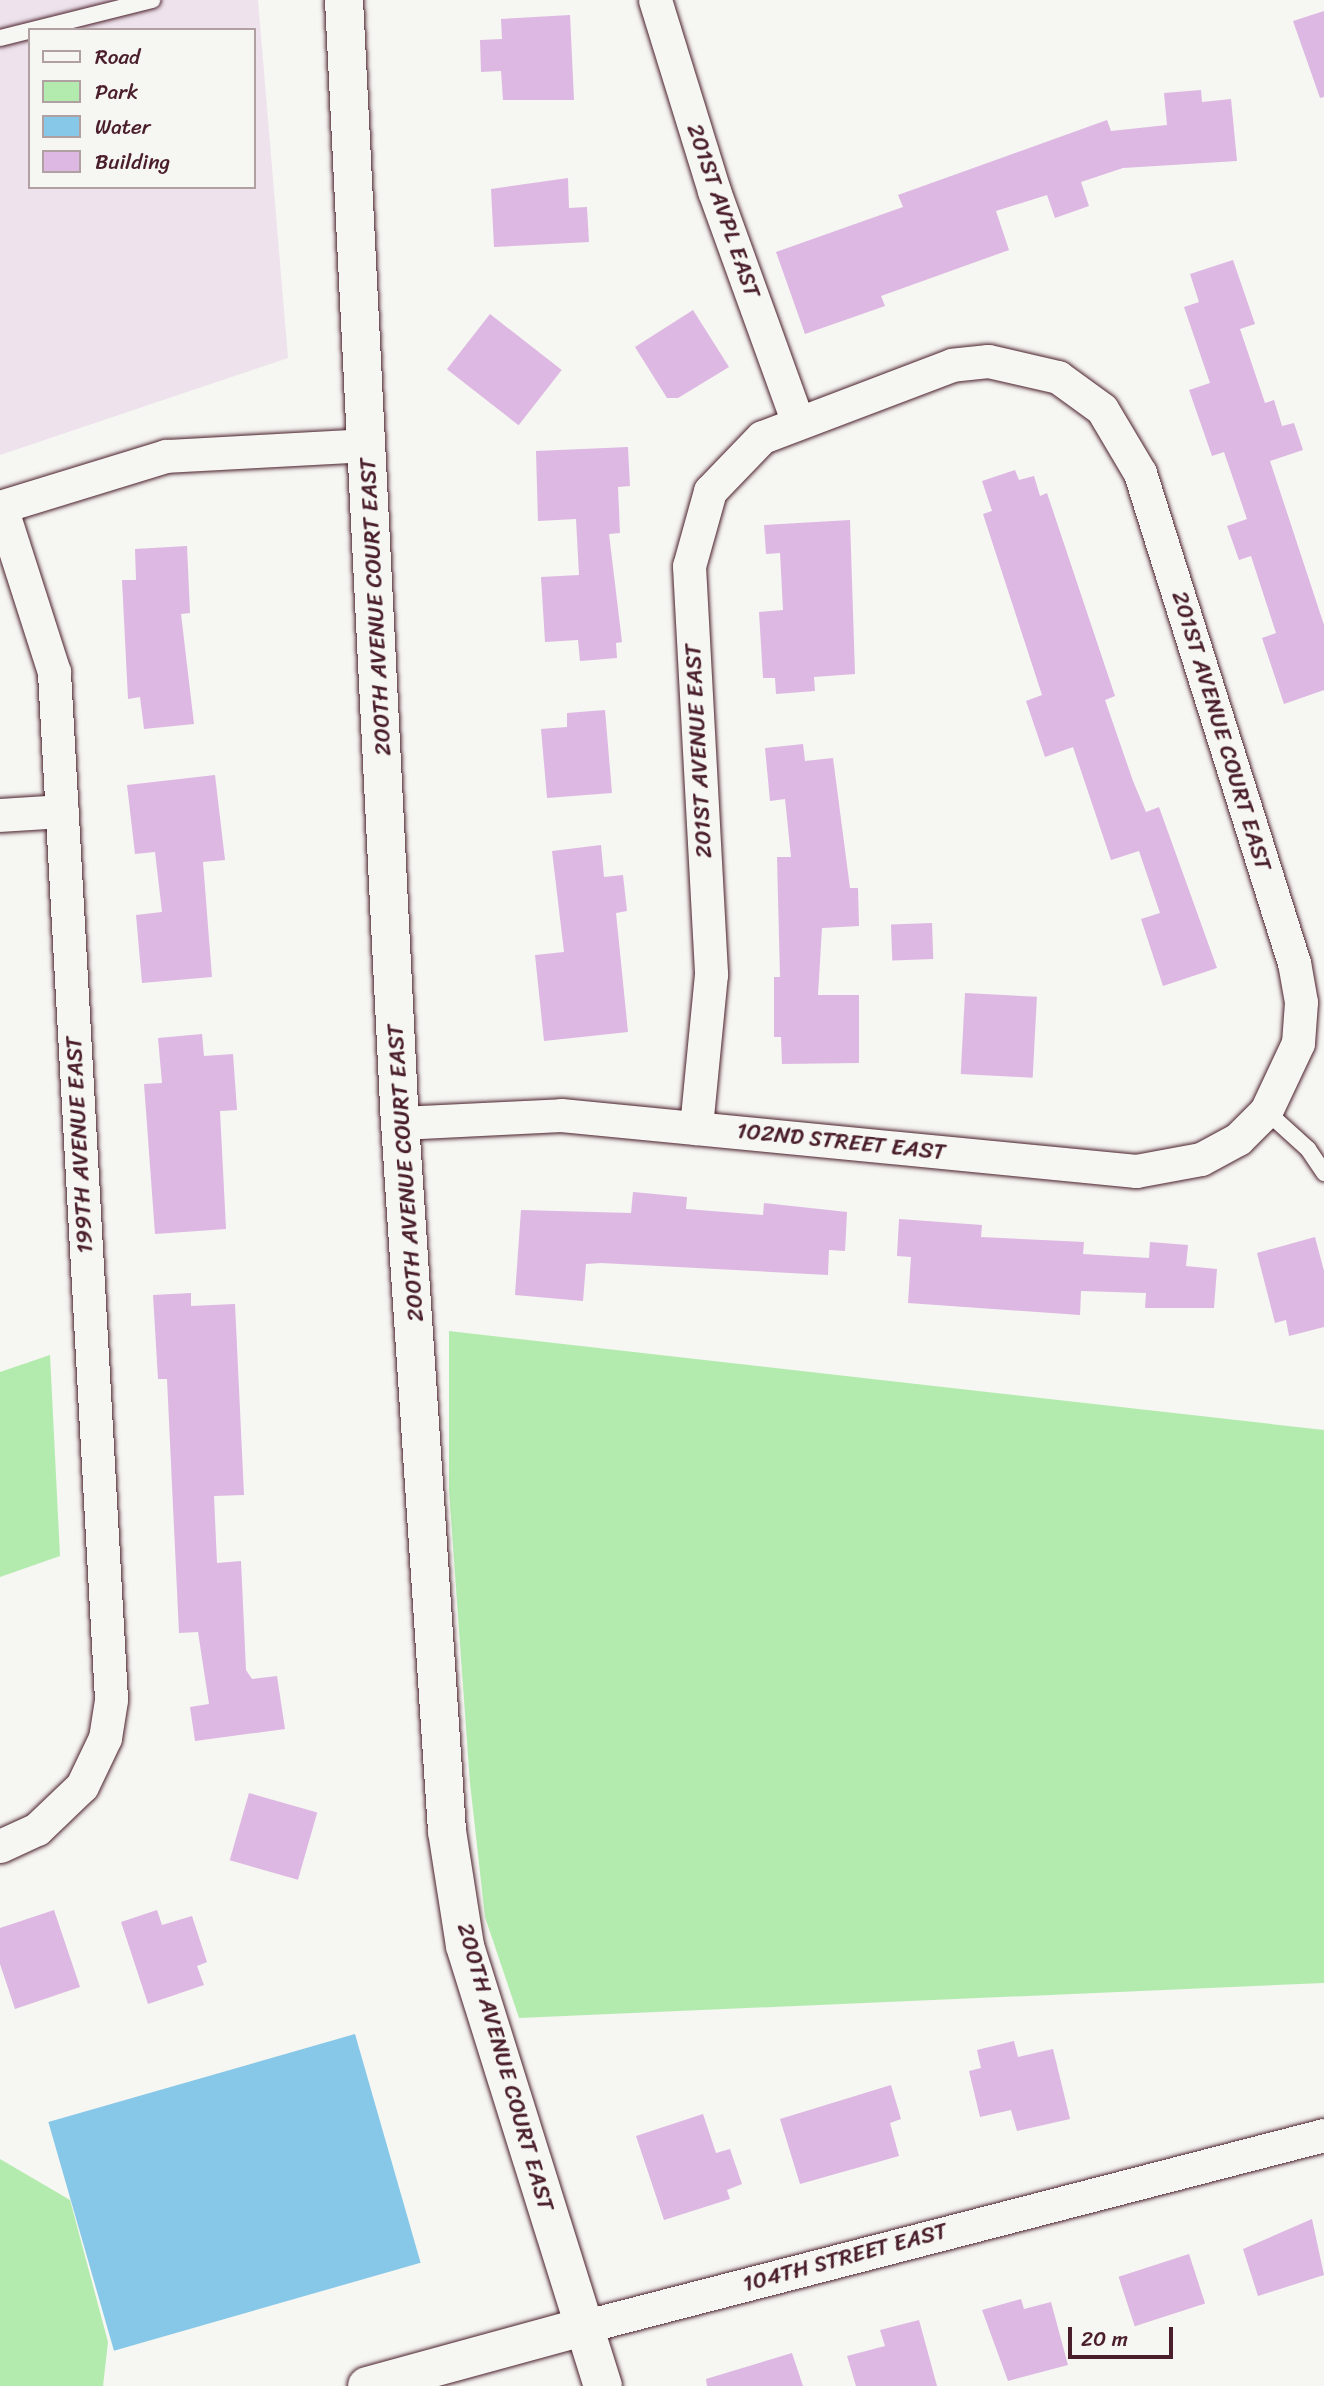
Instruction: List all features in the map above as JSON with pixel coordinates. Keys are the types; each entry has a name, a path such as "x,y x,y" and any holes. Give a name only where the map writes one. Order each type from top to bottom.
{"main road":[{"name":"200TH AVENUE COURT EAST","path":"344,0 400,1123 447,1831 465,1946 582,2327 603,2386"},
{"name":"104TH STREET EAST","path":"367,2386 582,2327"}],"street":[{"name":"201ST AVPL EAST","path":"655,0 714,191 797,420"},
{"name":"201ST AVENUE EAST","path":"696,1128 711,974 689,566 694,530 730,464 762,437 797,420 952,365 988,361 1058,377"},
{"name":"201ST AVENUE COURT EAST","path":"1058,377 1102,409 1140,473 1294,963 1301,1002 1298,1043 1266,1111"},
{"path":"1,507 166,456 366,445"},
{"name":"199TH AVENUE EAST","path":"0,1846 37,1829 82,1786 105,1738 111,1699 62,811 50,643 1,507"},
{"path":"0,815 62,811"},
{"name":"102ND STREET EAST","path":"400,1123 561,1115 1136,1171 1201,1159 1238,1139 1266,1111"},
{"name":"104TH STREET EAST","path":"582,2327 1324,2135"}],"lane":[{"path":"40,28 152,0"},
{"path":"0,38 28,31"},
{"path":"1266,1111 1324,1173"}],"shaded area":[{"path":"0,0 258,0 288,358 0,455"}],"green space":[{"path":"449,1331 1324,1430 1324,1983 519,2018 485,1917 470,1783 449,1490"},
{"path":"50,1355 60,1556 0,1577 0,1372"},
{"path":"0,2159 70,2200 108,2342 103,2386 0,2386"}],"water":[{"path":"355,2034 421,2263 114,2351 48,2122"}],"building":[{"path":"1324,11 1324,97 1320,98 1293,21"},
{"path":"570,15 574,100 503,100 501,71 481,72 480,40 502,39 501,19"},
{"path":"1201,90 1202,102 1231,99 1237,161 1123,168 1081,182 1089,206 1055,218 1047,195 996,211 1009,250 881,296 885,306 805,334 776,252 903,207 898,195 1107,120 1111,131 1167,125 1164,93"},
{"path":"568,178 569,208 587,207 589,242 494,247 491,189"},
{"path":"1233,260 1255,324 1240,329 1265,403 1274,400 1282,426 1294,423 1303,450 1270,461 1324,625 1324,690 1284,704 1262,638 1276,633 1251,556 1239,560 1227,526 1247,519 1224,452 1212,456 1189,390 1210,383 1184,307 1199,302 1190,274"},
{"path":"693,310 729,367 678,398 667,398 635,347"},
{"path":"490,314 562,370 519,425 447,369"},
{"path":"628,447 630,486 618,487 620,533 609,534 622,642 616,643 617,658 580,661 578,640 545,642 541,577 579,575 576,519 538,521 536,451"},
{"path":"1015,470 1019,480 1034,476 1040,496 1047,493 1115,696 1105,700 1133,781 1146,812 1159,807 1217,968 1163,986 1141,919 1160,913 1139,851 1111,860 1073,747 1045,757 1026,701 1042,695 983,514 992,511 982,481"},
{"path":"850,520 855,674 814,677 815,691 776,694 775,678 763,678 759,612 783,610 780,553 766,554 764,525"},
{"path":"187,546 190,613 181,614 194,724 144,729 140,697 128,699 122,580 136,580 135,549"},
{"path":"605,710 612,793 547,798 541,729 567,727 567,713"},
{"path":"803,744 805,761 833,758 850,888 858,888 859,926 822,928 818,995 859,995 859,1063 782,1064 781,1037 774,1037 774,977 780,977 777,857 791,857 785,799 770,801 765,748"},
{"path":"215,775 225,860 203,862 212,977 142,983 136,915 162,912 155,852 135,854 127,785"},
{"path":"601,845 604,877 623,875 627,911 616,913 628,1032 544,1041 535,955 564,952 552,851"},
{"path":"932,923 933,959 892,960 891,924"},
{"path":"965,993 1037,997 1033,1078 961,1074"},
{"path":"202,1034 204,1056 233,1054 237,1110 220,1111 226,1229 155,1234 144,1084 162,1083 158,1038"},
{"path":"633,1192 687,1197 686,1209 763,1215 764,1203 847,1212 845,1251 829,1250 828,1275 601,1263 586,1264 583,1301 515,1295 521,1210 631,1213"},
{"path":"899,1219 982,1225 981,1237 1084,1242 1083,1254 1149,1258 1150,1242 1188,1245 1186,1266 1217,1269 1214,1308 1145,1308 1146,1293 1081,1291 1080,1315 908,1303 911,1257 897,1256"},
{"path":"1315,1237 1324,1271 1324,1327 1289,1336 1286,1320 1275,1323 1257,1253"},
{"path":"191,1293 191,1306 235,1304 244,1495 214,1496 217,1563 241,1561 246,1670 252,1679 277,1676 285,1729 195,1741 190,1707 209,1704 198,1632 179,1633 167,1379 158,1379 153,1295"},
{"path":"249,1793 317,1813 298,1880 230,1860"},
{"path":"54,1910 80,1987 15,2009 0,1964 0,1928"},
{"path":"157,1910 162,1925 192,1916 207,1962 197,1966 204,1985 148,2004 121,1922"},
{"path":"1014,2041 1018,2057 1053,2049 1070,2119 1017,2131 1011,2110 980,2117 969,2071 981,2068 977,2050"},
{"path":"891,2085 901,2119 890,2123 899,2156 800,2184 780,2119"},
{"path":"703,2114 716,2153 730,2149 742,2184 727,2190 730,2199 664,2220 636,2136"},
{"path":"1312,2219 1324,2275 1258,2296 1243,2249"},
{"path":"1189,2254 1205,2303 1135,2326 1119,2277"},
{"path":"1021,2299 1024,2309 1051,2302 1068,2365 1008,2381 982,2310"},
{"path":"919,2320 937,2386 856,2386 847,2356 885,2346 880,2330"},
{"path":"792,2353 803,2386 707,2386 706,2379"}]}
